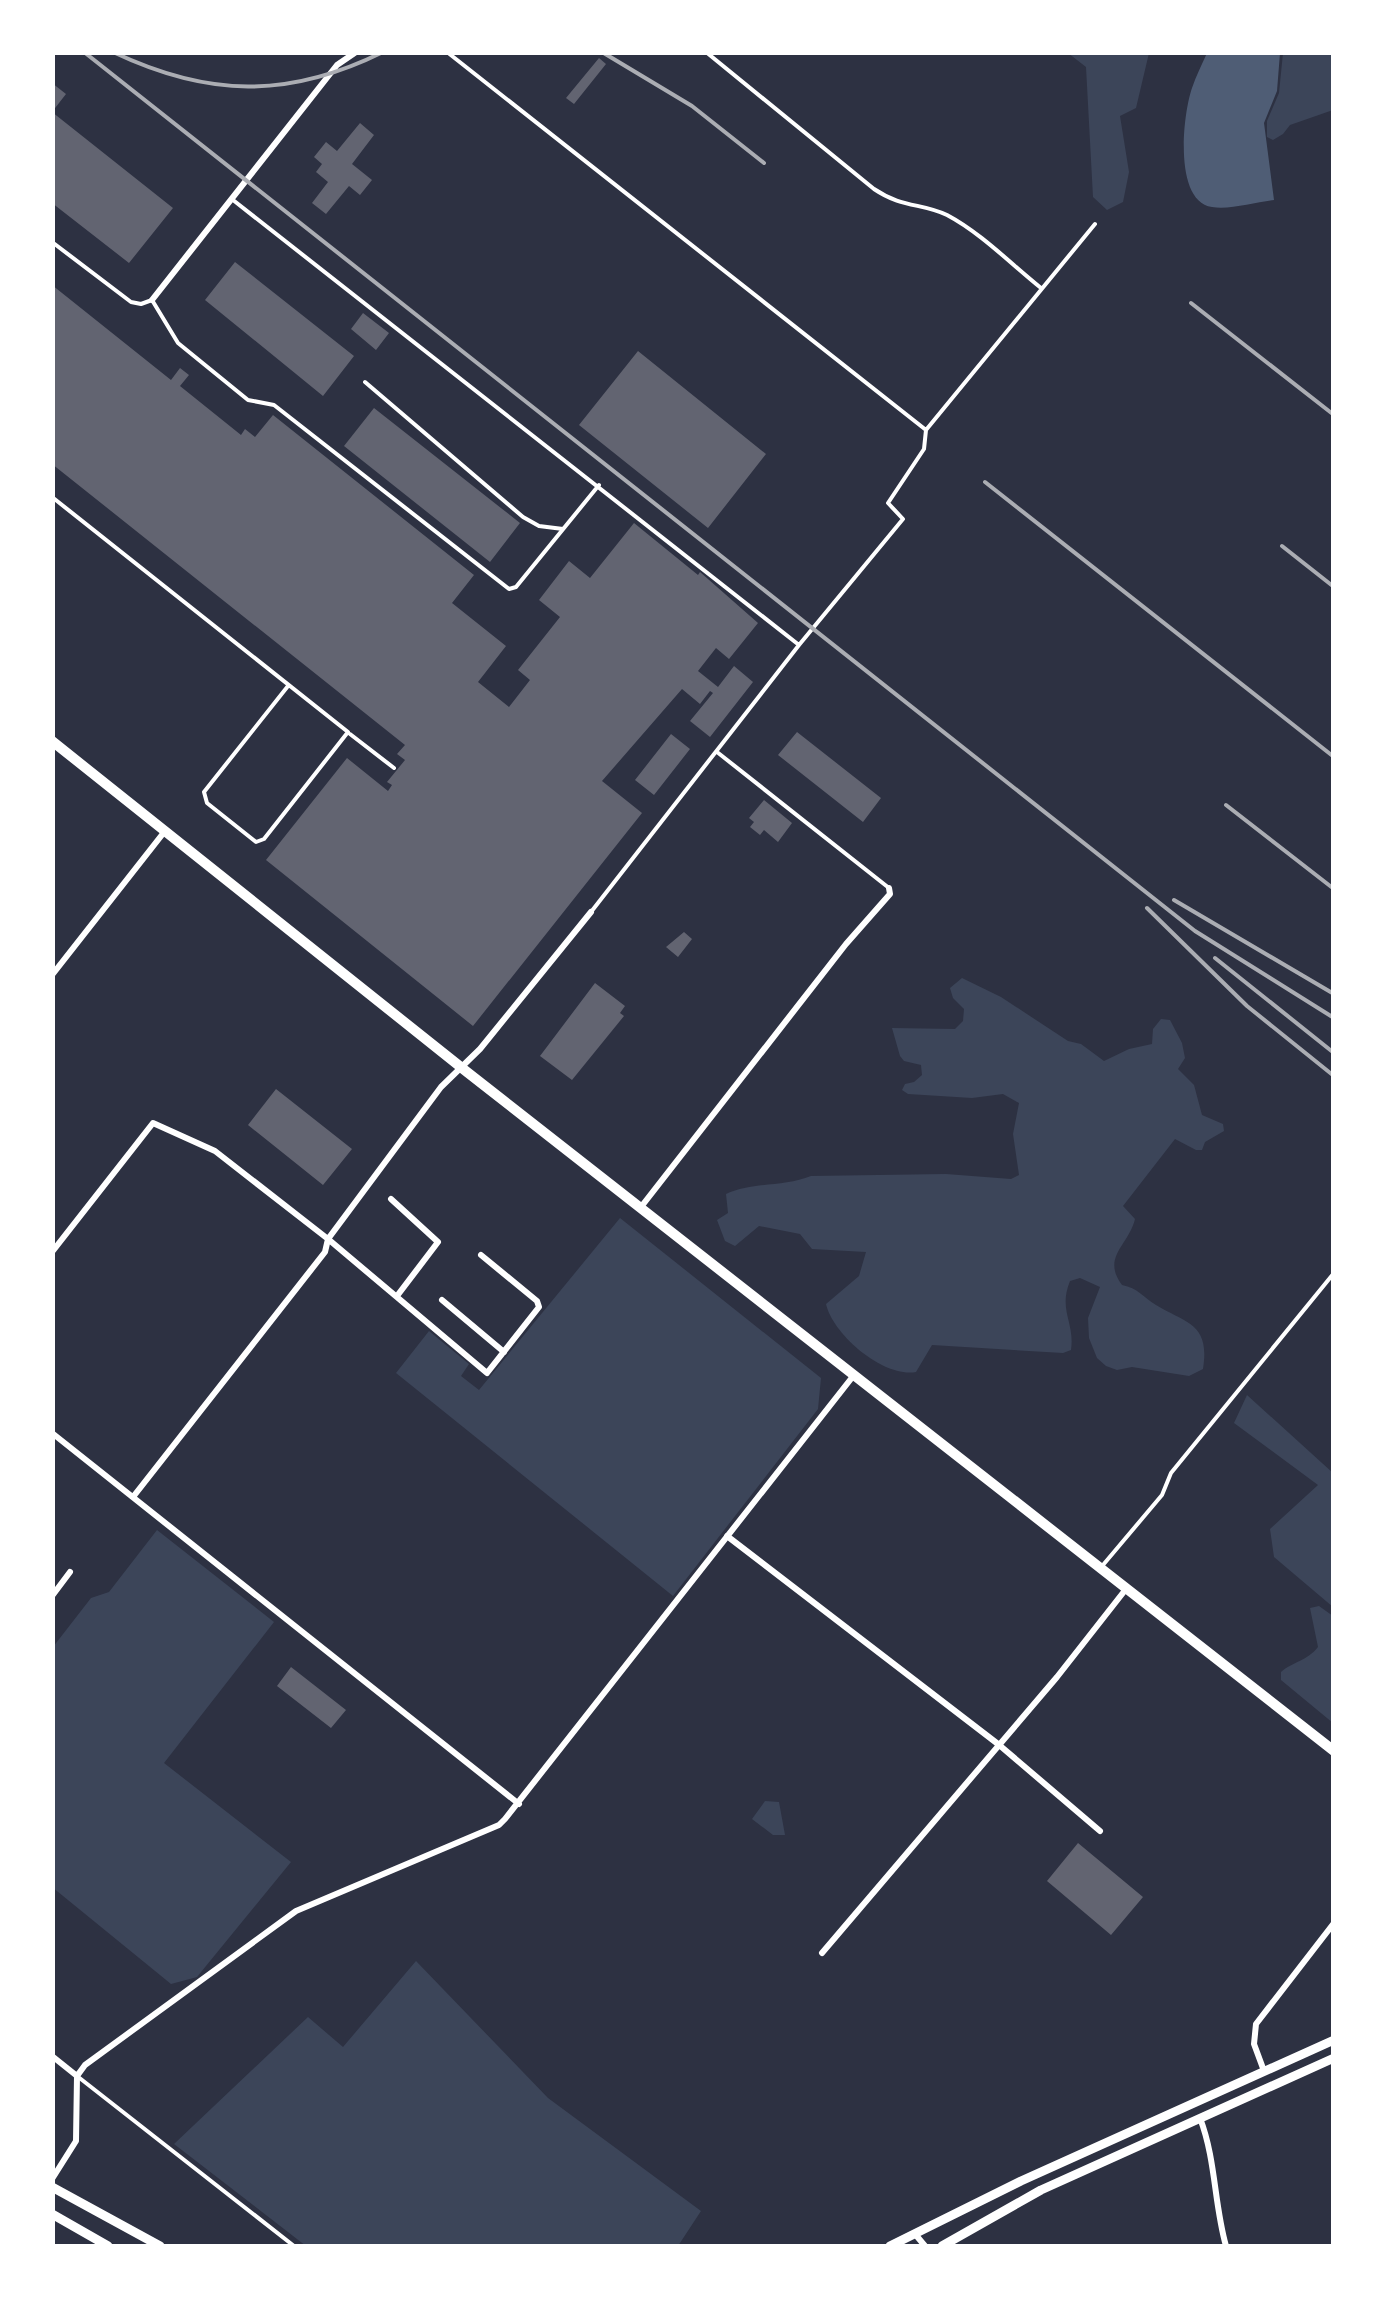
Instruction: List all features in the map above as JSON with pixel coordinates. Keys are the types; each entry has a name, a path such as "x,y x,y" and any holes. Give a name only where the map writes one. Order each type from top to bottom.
{"main road":[{"path":"52,741 1333,1751"},
{"path":"890,2246 1021,2181 1334,2040"},
{"path":"942,2246 1041,2190 1334,2058"},
{"path":"52,2187 160,2246"},
{"path":"52,2214 108,2246"}],"street":[{"path":"152,300 337,65 356,52"},
{"path":"52,975 166,830"},
{"path":"640,1208 846,944 890,894 890,888"},
{"path":"133,1497 325,1252 328,1239 441,1087 506,1018 591,912"},
{"path":"52,1252 153,1124 215,1151 328,1239 488,1373 538,1311 539,1304 481,1255"},
{"path":"391,1199 438,1242 397,1296"},
{"path":"442,1300 504,1352"},
{"path":"52,2180 76,2140 77,2076 85,2065 296,1910 499,1825 855,1374"},
{"path":"52,1433 519,1804"},
{"path":"727,1536 998,1744 1100,1831"},
{"path":"52,1596 70,1572"},
{"path":"822,1954 1126,1589"},
{"path":"1264,2072 1254,2044 1256,2024 1334,1922"},
{"path":"52,2056 77,2076"},
{"path":"1200,2118 1213,2156 1218,2213 1226,2246"},
{"path":"915,2234 916,2246"},
{"path":"915,2234 926,2246"}],"lane":[{"path":"447,52 926,430"},
{"path":"706,52 874,189 900,203 942,212 960,222 1041,288"},
{"path":"233,199 800,645"},
{"path":"591,912 904,519 888,502 924,450 926,430 1094,224"},
{"path":"52,242 131,302 152,300 178,343 248,400 274,405 509,589 516,587 599,485"},
{"path":"365,382 523,517 539,526 563,529"},
{"path":"52,497 394,768"},
{"path":"288,686 204,792 207,803 253,840 264,839 348,732"},
{"path":"716,751 890,888"},
{"path":"1100,1568 1162,1495 1171,1473 1334,1272"},
{"path":"77,2076 294,2246"}],"shaded area":[{"path":"1068,53 1149,53 1136,108 1120,116 1129,172 1123,202 1107,210 1093,197 1086,67"},
{"path":"1207,53 1280,53 1277,91 1264,123 1274,200 1219,208 1200,201 1191,190 1184,155 1186,117 1192,88"},
{"path":"1283,53 1333,53 1333,110 1290,125 1273,140 1267,137 1267,121 1279,93"},
{"path":"962,978 1001,997 1104,1061 1152,1044 1153,1029 1161,1019 1170,1020 1185,1058 1178,1069 1194,1085 1202,1115 1223,1124 1224,1131 1205,1142 1202,1150 1175,1139 1123,1206 1135,1219 1114,1267 1122,1285 1194,1327 1203,1343 1203,1369 1189,1376 1106,1366 1097,1358 1089,1338 1088,1318 1100,1287 1080,1278 1070,1281 1067,1291 1071,1350 1063,1353 932,1345 916,1372 903,1372 875,1361 849,1341 826,1304 859,1276 866,1252 812,1249 800,1234 759,1226 735,1246 725,1241 717,1220 728,1213 726,1194 746,1188 811,1176 946,1174 1011,1179 1019,1175 1013,1134 1019,1103 1003,1094 972,1098 908,1094 902,1090 922,1075 921,1065 904,1061 900,1056 892,1028 955,1029 963,1021 964,1009 953,998 950,988"},
{"path":"620,1218 821,1378 818,1409 673,1596 396,1373 429,1331 469,1364 461,1376 479,1390"},
{"path":"1247,1395 1333,1473 1333,1607 1274,1557 1270,1529 1318,1485 1234,1423"},
{"path":"157,1530 274,1622 164,1763 291,1862 197,1977 171,1984 52,1887 53,1647 91,1598 109,1592"},
{"path":"1319,1606 1333,1616 1333,1723 1281,1680 1281,1672 1318,1647 1310,1608"},
{"path":"765,1801 779,1802 785,1835 773,1835 752,1819"},
{"path":"416,1961 548,2098 701,2211 678,2246 306,2246 174,2144 308,2017 343,2047"}],"building":[{"path":"599,58 606,64 574,104 566,98"},
{"path":"52,83 66,94 52,112"},
{"path":"52,112 173,208 129,263 52,203"},
{"path":"360,123 374,135 352,164 372,180 360,195 349,186 326,214 312,203 328,182 316,172 322,164 314,157 326,142 337,151"},
{"path":"235,262 354,356 323,396 205,300"},
{"path":"52,285 171,380 180,368 189,375 180,386 241,435 245,429 255,437 273,415 474,575 452,603 506,646 478,682 509,707 530,680 518,670 560,617 539,600 569,561 590,578 634,523 698,575 700,572 758,623 729,659 716,648 698,671 718,687 734,666 753,682 710,737 690,721 713,693 710,691 700,704 682,689 602,781 642,813 473,1026 266,860 347,758 388,791 392,785 387,782 405,760 397,754 405,745 52,464"},
{"path":"363,313 389,333 376,350 351,329"},
{"path":"638,351 766,454 708,528 579,425"},
{"path":"374,408 520,523 490,562 344,446"},
{"path":"797,732 881,798 863,822 778,755"},
{"path":"671,734 690,749 654,795 635,780"},
{"path":"764,800 792,823 778,842 764,830 760,835 750,827 754,822 749,818"},
{"path":"684,932 692,939 678,957 666,947"},
{"path":"595,983 625,1006 620,1013 624,1016 572,1080 540,1056"},
{"path":"276,1089 352,1149 323,1185 248,1125"},
{"path":"291,1667 346,1710 331,1728 277,1686"},
{"path":"1078,1843 1143,1897 1111,1935 1047,1881"}],"railway":[{"path":"84,52 1195,931 1334,1018"},
{"path":"113,52 182,78 248,86 314,78 383,52"},
{"path":"602,52 692,106 764,163"},
{"path":"1191,303 1334,415"},
{"path":"985,482 1334,757"},
{"path":"1282,546 1334,587"},
{"path":"1226,805 1334,889"},
{"path":"1174,900 1334,994"},
{"path":"1147,908 1247,1006 1334,1076"},
{"path":"1215,958 1334,1053"}]}
